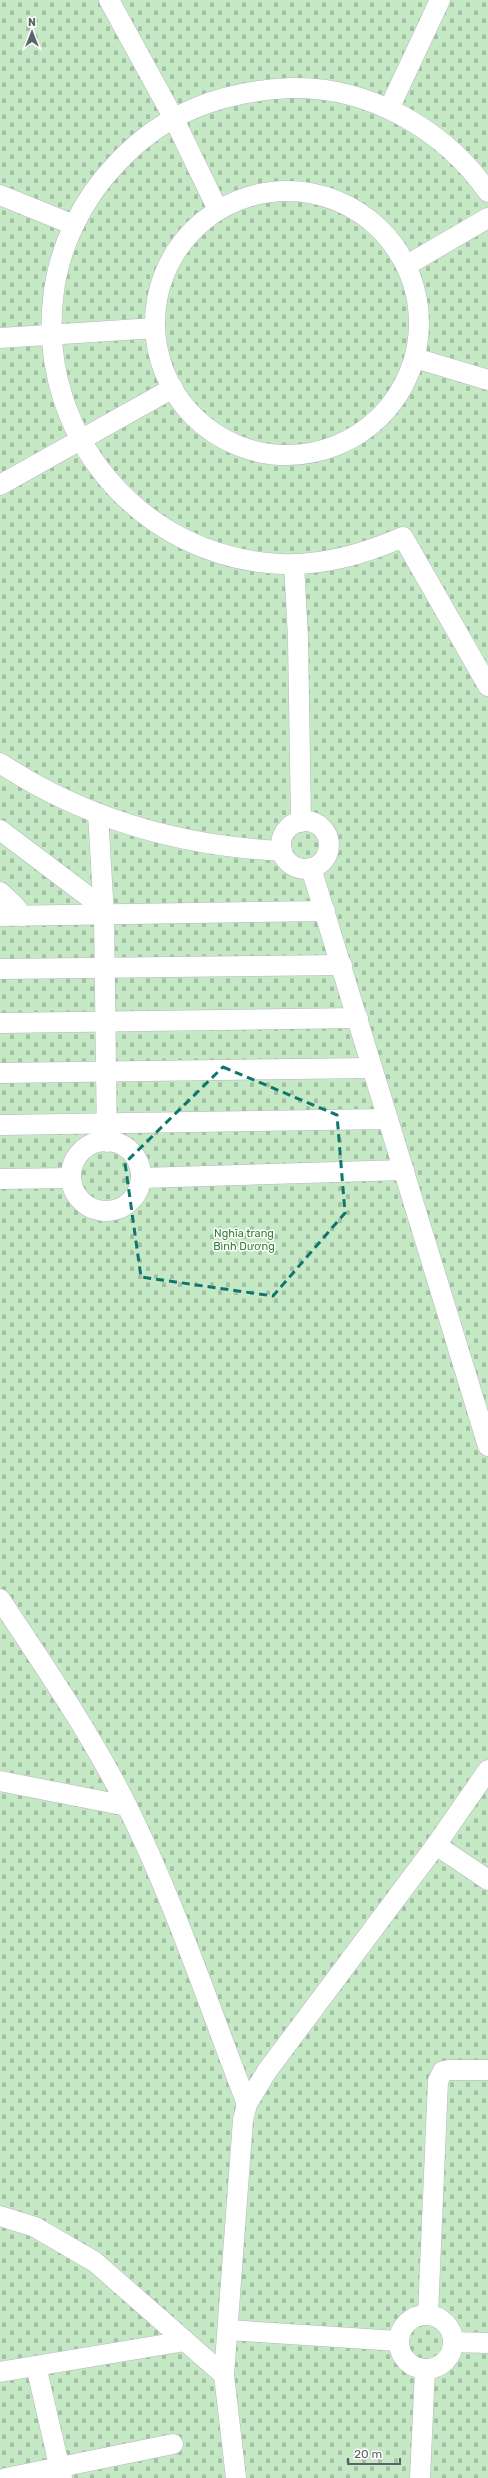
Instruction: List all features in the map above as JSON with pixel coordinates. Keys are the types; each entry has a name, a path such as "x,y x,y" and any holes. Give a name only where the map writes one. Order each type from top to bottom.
{"street":[{"path":"109,0 173,117 218,210"},
{"path":"389,109 440,0"},
{"path":"488,192 462,159 442,142 421,126 389,109 348,95 322,90 270,89 218,99 173,117 128,151 93,191 74,225 60,261 56,281 50,335 60,391 80,439 92,460 124,498 163,528 185,540 231,556 256,562 294,564 329,561 354,556 403,537 488,686"},
{"path":"305,192 324,196 358,212 373,222 386,236 407,265 418,303 420,321 415,358 399,393 375,421 344,442 308,453 270,453 234,443 202,423 188,410 173,388 161,361 156,328 160,287 172,258 187,238 218,210 249,197 268,193 305,192"},
{"path":"0,195 74,225"},
{"path":"407,265 488,218"},
{"path":"0,338 156,328"},
{"path":"415,358 488,380"},
{"path":"0,485 173,388"},
{"path":"294,564 299,676 300,822"},
{"path":"0,763 48,791 98,814 152,832 188,840 282,851"},
{"path":"98,814 104,914 107,1132 130,1152 138,1164 141,1178 136,1193 126,1204 106,1211 96,1209 78,1198 71,1178 74,1160 80,1153 95,1143 107,1132"},
{"path":"300,822 316,824 326,834 329,841 326,856 322,863 311,868 299,868 292,865 286,860 282,851 284,834 294,824 300,822"},
{"path":"0,830 89,897 104,914"},
{"path":"311,868 342,965 372,1068 488,1446"},
{"path":"0,892 14,905 22,916"},
{"path":"0,916 325,911"},
{"path":"0,969 342,965"},
{"path":"0,1023 358,1018"},
{"path":"0,1073 372,1068"},
{"path":"0,1125 107,1132 388,1119"},
{"path":"141,1178 404,1170"},
{"path":"0,1179 71,1178"},
{"path":"0,1598 92,1739 127,1806 167,1898 247,2104"},
{"path":"236,2478 224,2375 243,2120 247,2104 267,2071 436,1845 488,1770"},
{"path":"0,1781 127,1806"},
{"path":"436,1845 488,1880"},
{"path":"428,2314 438,2081 443,2071 488,2070"},
{"path":"0,2216 35,2227 95,2262 224,2375"},
{"path":"428,2314 442,2320 448,2326 453,2342 448,2358 434,2368 425,2369 409,2363 403,2357 398,2341 402,2329 410,2319 418,2315 428,2314"},
{"path":"228,2330 398,2341"},
{"path":"0,2372 185,2341"},
{"path":"453,2342 488,2343"},
{"path":"36,2366 60,2473"},
{"path":"420,2478 425,2369"},
{"path":"6,2478 60,2473 173,2444"}],"highlighted area":[{"path":"223,1067 337,1115 345,1213 273,1296 141,1277 125,1163"}],"green space":[{"name":"Nghĩa trang Bình Dương","path":"0,0 488,0 488,2478 0,2478"}]}
